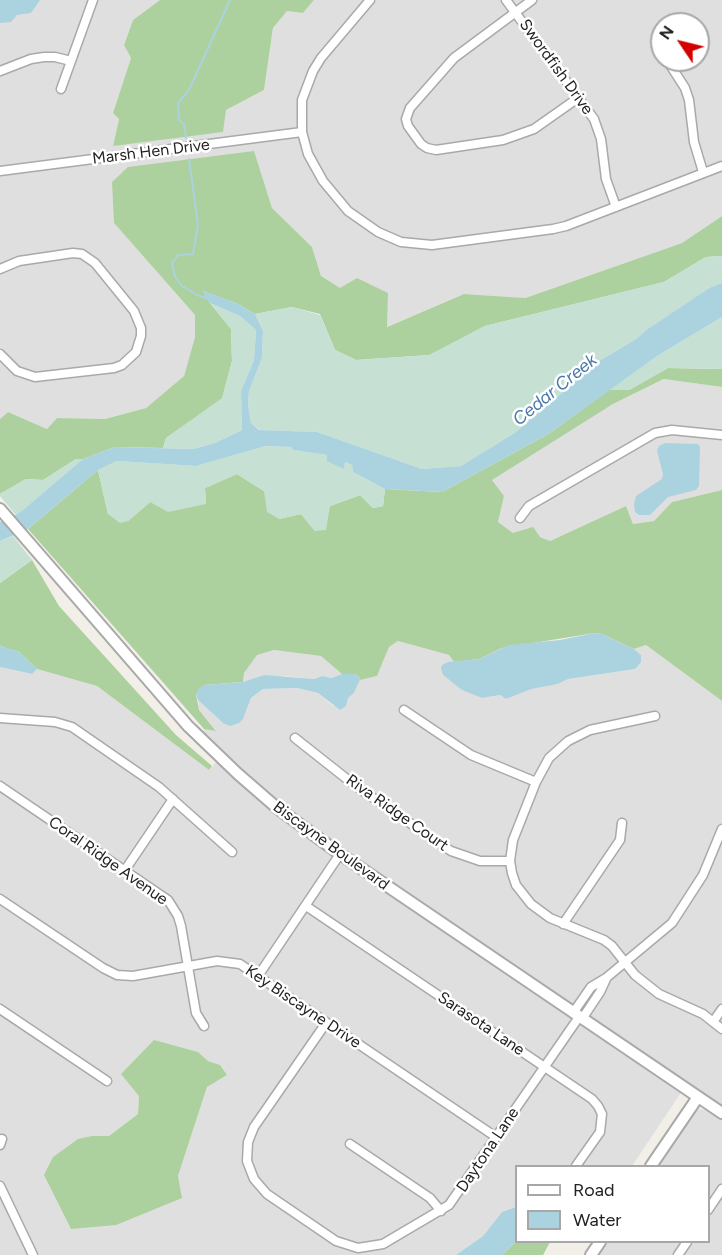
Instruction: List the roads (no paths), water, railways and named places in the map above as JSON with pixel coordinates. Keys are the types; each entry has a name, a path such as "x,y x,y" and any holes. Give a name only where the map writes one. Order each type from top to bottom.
{"street":[{"path":"61,89 93,0"},
{"path":"370,0 321,58 313,71 303,100 302,132 308,154 317,172 348,211 369,227 401,242 421,245 444,245 537,232 566,226 722,166"},
{"name":"Swordfish Drive","path":"506,0 594,119 598,129 606,179 616,207"},
{"path":"532,0 444,68 407,113 408,126 421,144 435,150 503,140 534,129 578,98"},
{"path":"0,72 31,59 45,57 71,61"},
{"path":"674,72 685,88 694,142 704,172"},
{"name":"Marsh Hen Drive","path":"0,171 302,132"},
{"path":"0,269 19,261 73,253 88,257 134,311 141,328 136,352 122,365 114,368 35,377 17,371 0,354"},
{"path":"520,518 529,506 655,433 672,430 722,435"},
{"name":"Biscayne Boulevard","path":"0,509 160,695 213,751 276,807 340,854 722,1113"},
{"path":"404,711 471,755 536,782"},
{"path":"655,716 590,730 568,741 549,758 536,782 513,840 510,861 516,885 523,897 550,918 604,940 612,946 635,975 659,994 679,1005 695,1010 722,1029"},
{"path":"0,718 55,722 72,727 159,787 232,852"},
{"name":"Riva Ridge Court","path":"295,738 357,787 451,851 480,861 510,861"},
{"name":"Coral Ridge Avenue","path":"0,786 161,895 173,907 182,926 196,1013 204,1026"},
{"path":"125,870 173,799"},
{"path":"563,924 620,840 622,823"},
{"path":"624,962 672,923 704,875 722,829"},
{"path":"258,976 340,854"},
{"name":"Key Biscayne Drive","path":"0,899 111,973 133,976 225,961 240,964 496,1137"},
{"name":"Sarasota Lane","path":"306,906 592,1099 602,1114 600,1132 577,1165"},
{"name":"Daytona Lane","path":"326,1023 254,1128 248,1142 247,1161 254,1179 267,1194 342,1244 367,1248 383,1244 441,1211 455,1198 578,1016 600,992 606,978 624,962"},
{"path":"0,1009 107,1081"},
{"path":"713,1022 722,1010"},
{"path":"652,1165 698,1097"},
{"path":"350,1144 430,1198 441,1211"},
{"path":"0,1186 33,1255"},
{"path":"710,1207 720,1195"}],"water":[{"path":"0,0 40,0 31,13 17,15 11,22 0,23"},
{"path":"722,283 722,317 657,356 550,433 442,492 385,489 353,472 352,465 345,462 344,469 327,461 327,455 293,450 291,447 266,446 196,466 117,461 98,470 28,529 0,541 0,522 21,512 83,459 115,447 193,449 215,443 242,430 241,391 254,360 256,330 240,316 210,303 202,290 238,304 255,314 263,331 262,358 249,391 248,405 251,423 259,430 317,432 422,469 461,466 516,432 601,360 636,339 709,288"},
{"path":"665,443 698,444 700,447 699,486 696,490 668,497 650,515 639,515 635,512 636,496 662,479 663,474 657,451 659,446"},
{"path":"595,633 634,649 641,655 641,662 635,669 568,679 558,684 531,689 506,699 500,695 482,698 462,690 443,675 441,668 448,662 479,659 509,645 560,640"},
{"path":"0,646 19,652 37,669 32,674 0,667"},
{"path":"342,674 355,674 360,680 354,693 348,698 346,706 340,710 318,693 297,688 263,689 251,698 243,719 230,726 223,723 198,700 196,694 204,685 243,682 264,675 314,679 322,676 331,678"},
{"path":"515,1207 515,1242 502,1255 456,1255 483,1236 502,1212"}],"waterway":[{"path":"186,138 184,124 179,120 178,103 189,90 230,0"},
{"path":"189,159 198,225 193,254 178,255 172,263 175,277 182,286 209,299"}],"water label":[{"name":"Cedar Creek","path":"555,390"}]}
